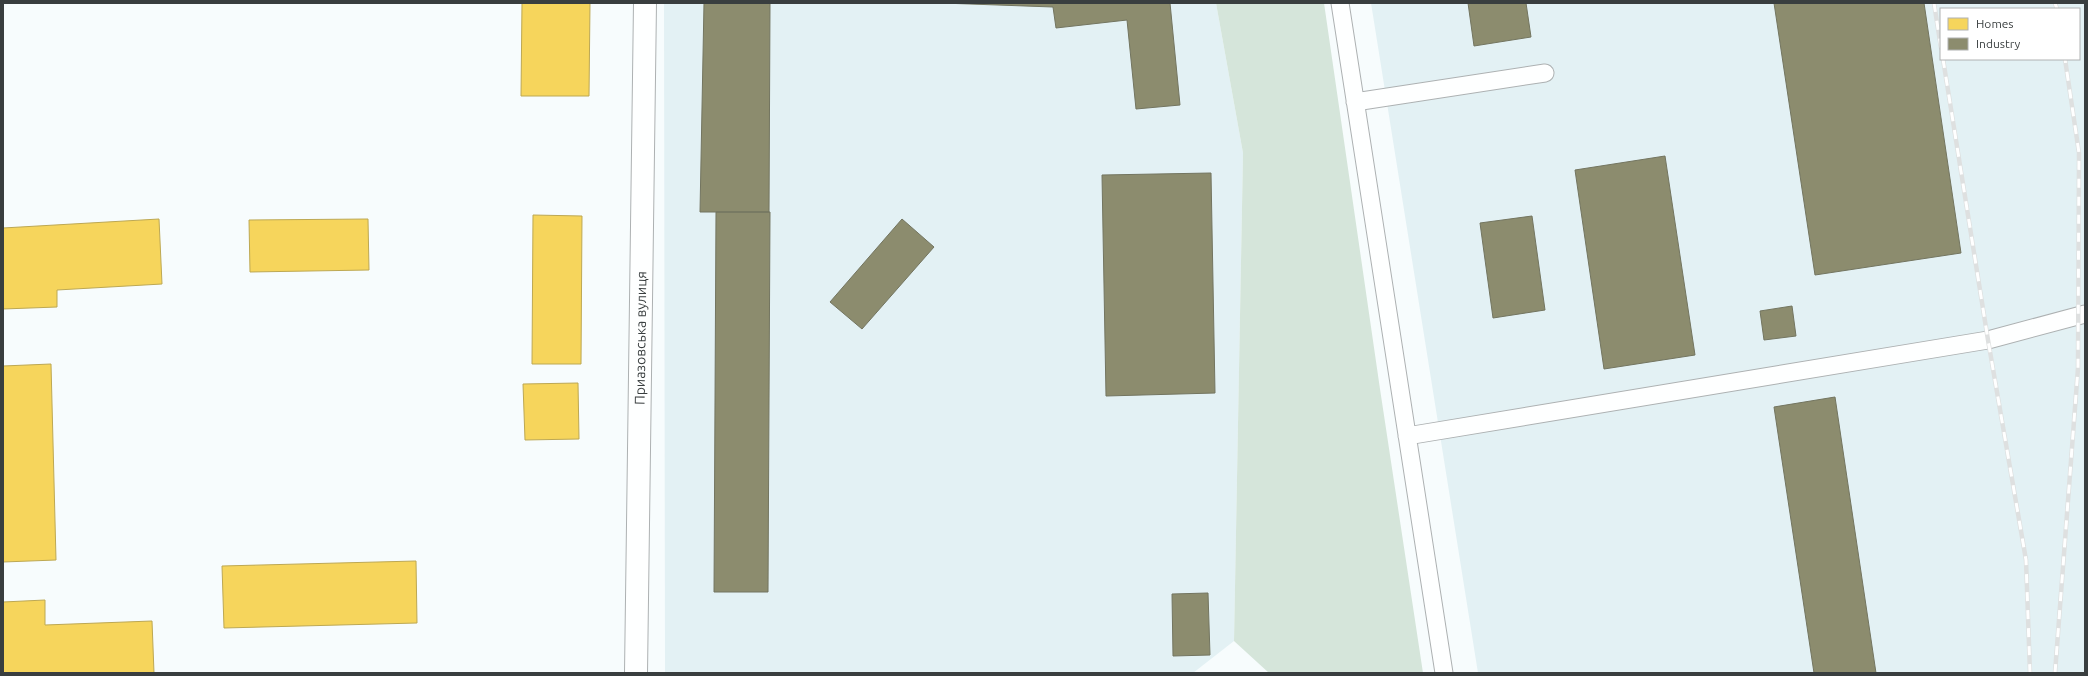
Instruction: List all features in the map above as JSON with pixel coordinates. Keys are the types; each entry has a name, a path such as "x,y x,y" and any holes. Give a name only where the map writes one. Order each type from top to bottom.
{"street":[{"name":"Приазовська вулиця","path":"636,673 645,3"}],"lane":[{"path":"1340,3 1444,673"},
{"path":"1355,102 1544,73"},
{"path":"1407,436 1988,340 2085,314"}],"shaded area":[{"path":"664,3 1216,3 1243,153 1234,641 1193,673 665,673"},
{"path":"1371,3 2085,3 2085,673 1478,673"}],"green space":[{"path":"1216,3 1324,3 1423,673 1269,673 1234,641 1243,153"}],"building: Homes":[{"path":"522,3 590,3 589,96 521,96"},
{"path":"533,215 582,216 581,364 532,364"},
{"path":"159,219 162,284 57,290 57,307 3,309 3,228"},
{"path":"368,219 369,270 250,272 249,220"},
{"path":"51,364 56,560 3,562 3,366"},
{"path":"578,383 579,439 525,440 523,384"},
{"path":"416,561 417,623 224,628 222,566"},
{"path":"45,600 45,625 152,621 154,673 3,673 3,602"}],"building: Industry":[{"path":"704,3 770,3 769,212 700,212"},
{"path":"942,3 1170,3 1180,105 1136,109 1127,20 1056,28 1053,7"},
{"path":"1468,3 1526,3 1531,37 1474,46"},
{"path":"1774,3 1924,3 1961,253 1815,275"},
{"path":"1665,156 1695,355 1604,369 1575,170"},
{"path":"1211,173 1215,393 1106,396 1102,175"},
{"path":"716,212 770,212 768,592 714,592"},
{"path":"1532,216 1545,310 1493,318 1480,223"},
{"path":"902,219 934,247 862,329 830,302"},
{"path":"1792,306 1796,336 1764,340 1760,311"},
{"path":"1835,397 1876,673 1814,673 1774,407"},
{"path":"1208,593 1210,655 1173,656 1172,594"}],"railway":[{"path":"1934,3 1940,42"},
{"path":"2055,3 2057,8"},
{"path":"1943,60 1988,340 2026,560 2030,673"},
{"path":"2055,673 2078,368 2079,153 2065,60"}]}
